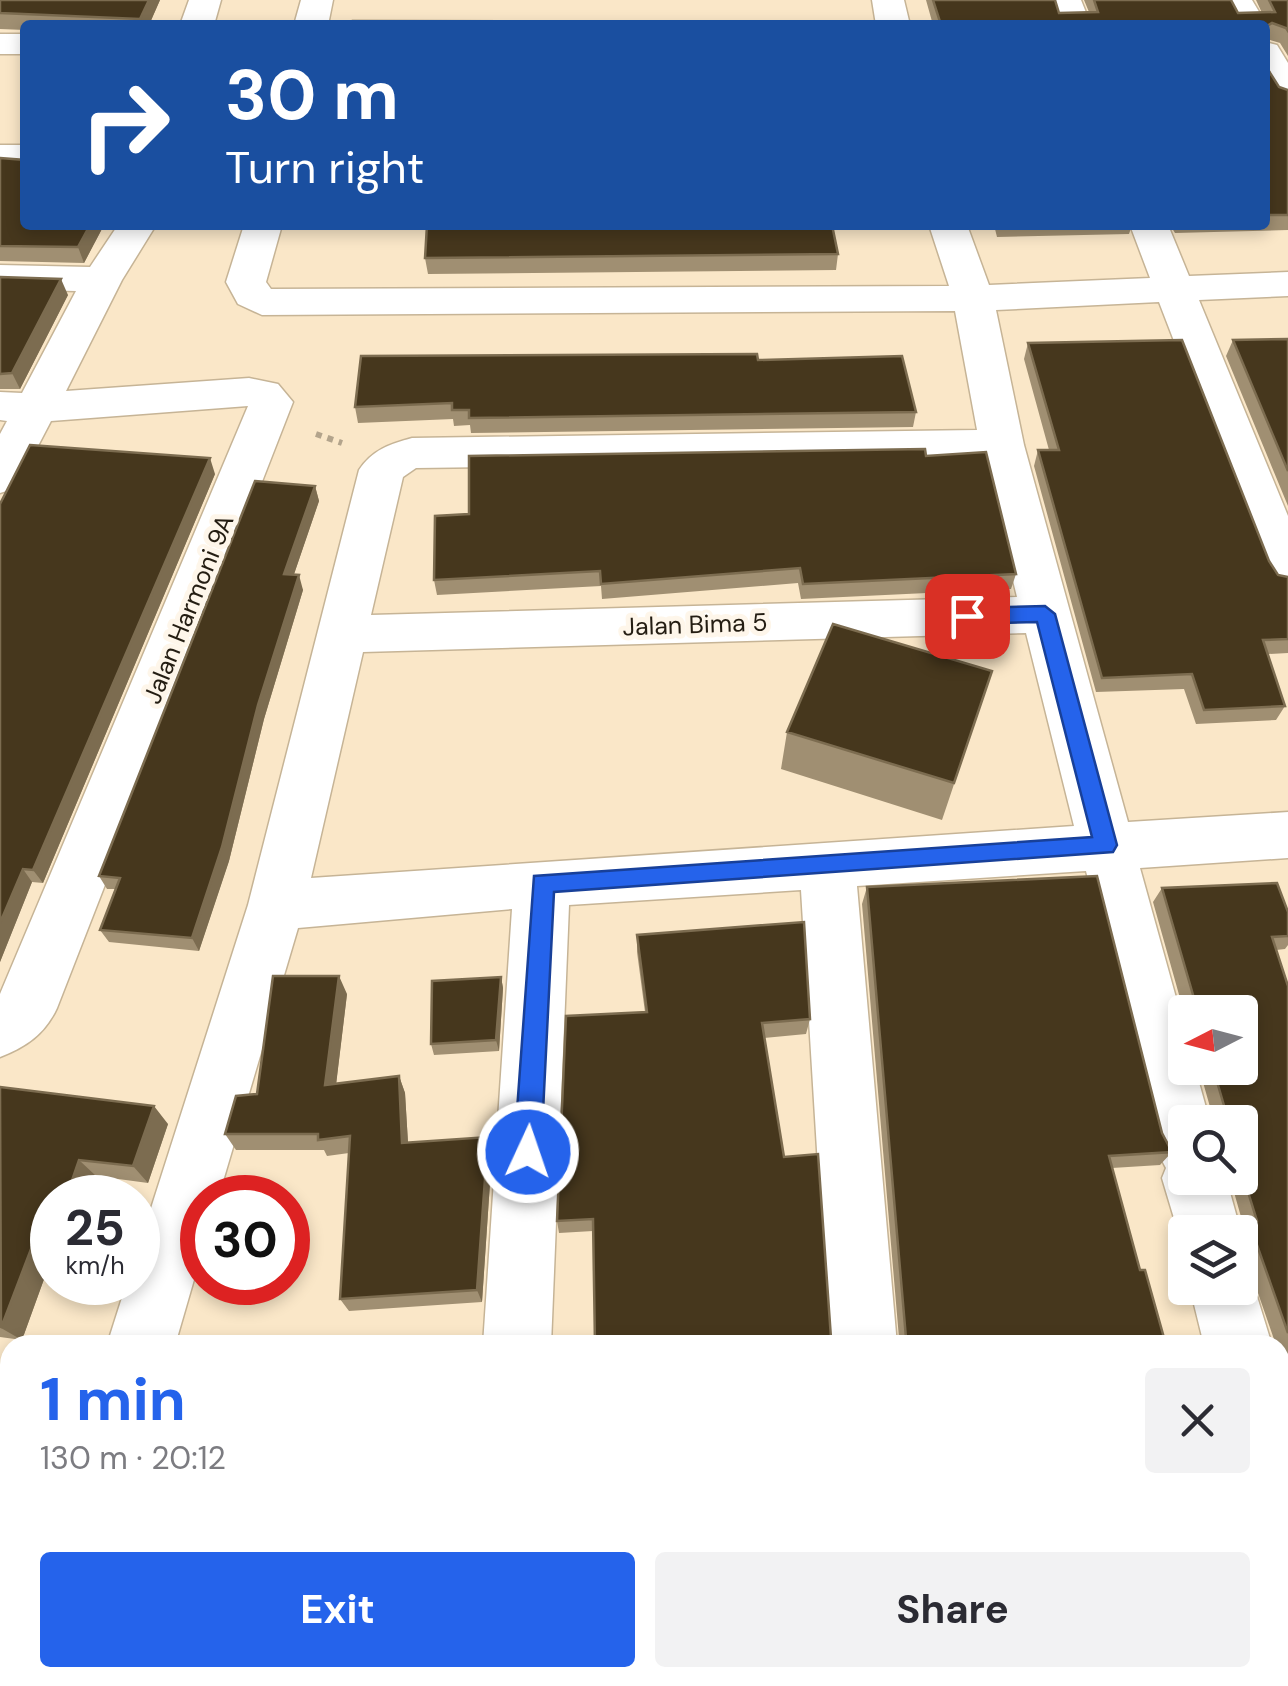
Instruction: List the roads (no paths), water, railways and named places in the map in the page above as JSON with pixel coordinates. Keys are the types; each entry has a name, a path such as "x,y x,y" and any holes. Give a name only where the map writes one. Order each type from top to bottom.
{"street":[{"path":"1270,61 1288,94"},
{"path":"0,477 17,407 135,230"},
{"path":"261,230 246,282 252,295 262,302 974,298 1288,284"},
{"path":"950,230 974,298 1002,445 1174,1105"},
{"path":"1151,230 1288,574"},
{"path":"0,276 102,280"},
{"name":"Jalan Harmoni 9A","path":"0,1030 27,1008 272,402 263,394 250,392 17,407"},
{"path":"144,1335 276,905 382,470 396,458 412,453 1002,445"},
{"name":"Jalan Bima 5","path":"344,634 1045,614"},
{"path":"276,905 542,883 1288,836"},
{"path":"828,864 862,1335"},
{"path":"518,1335 542,883"},
{"path":"1227,1305 1235,1335"}]}
